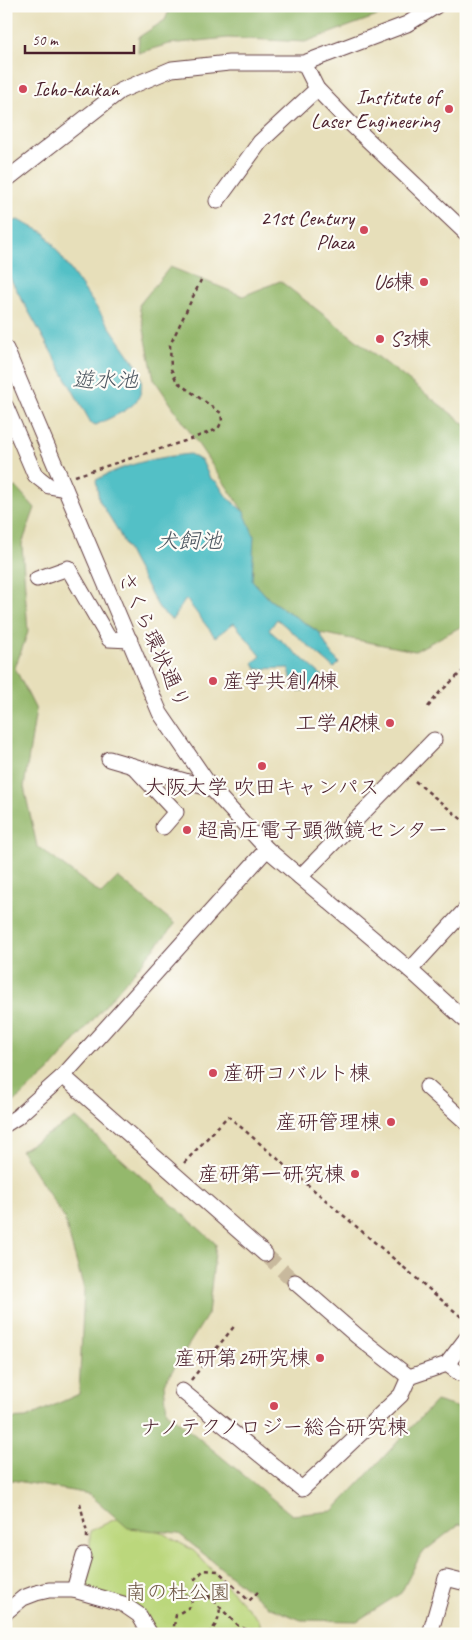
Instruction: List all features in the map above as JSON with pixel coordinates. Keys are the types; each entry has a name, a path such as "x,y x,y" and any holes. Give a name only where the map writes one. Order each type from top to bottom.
{"street":[{"path":"6,180 120,92 172,69 229,63 304,63 407,24 436,6"},
{"path":"304,63 317,89 350,124 466,233"},
{"path":"217,201 260,142 317,89"},
{"name":"さくら環状通り","path":"6,349 160,713 212,789 267,849 410,970 466,1021"},
{"path":"6,407 35,475 49,486 64,485"},
{"path":"37,579 68,568 109,639 130,640"},
{"path":"300,877 434,740"},
{"path":"109,759 212,789"},
{"path":"132,765 176,812 163,827"},
{"path":"6,1124 18,1117 63,1076 267,849"},
{"path":"410,970 466,909"},
{"path":"63,1076 265,1254"},
{"path":"426,1087 466,1122"},
{"path":"295,1282 357,1336 409,1377"},
{"path":"182,1391 302,1489 401,1395 409,1377 447,1364 466,1338"},
{"path":"447,1364 459,1373 466,1375"},
{"path":"74,1590 84,1556"},
{"path":"430,1634 446,1578 466,1583"},
{"path":"6,1612 23,1598 36,1593 49,1590 74,1590 123,1604 139,1615 150,1634"}],"path":[{"path":"64,485 185,442 218,428 222,421 221,413 177,382 171,369 170,345 201,280"},
{"path":"428,707 439,693 466,668"},
{"path":"404,772 466,823"},
{"path":"175,1173 228,1116 466,1321"},
{"path":"182,1391 236,1324"},
{"path":"80,1503 87,1533 84,1556"},
{"path":"258,1592 249,1601 218,1571 204,1570 194,1580 237,1625 247,1630 260,1630"},
{"path":"185,1594 192,1600"},
{"path":"176,1634 174,1626 176,1616 190,1607 192,1600 198,1596 212,1599"},
{"path":"208,1634 215,1627 219,1618 220,1606"}],"green space":[{"path":"171,6 399,6 391,11 305,42 228,38 169,44 138,53 139,37 165,20"},
{"path":"170,267 243,296 280,281 466,425 466,624 415,651 320,633 270,600 252,580 253,570 244,512 154,379 139,305"},
{"path":"16,487 35,508 22,544 28,632 15,668 36,710 24,787 37,846 101,894 118,877 175,924 49,1071 6,1109 6,489"},
{"path":"76,1118 216,1244 208,1314 164,1384 167,1412 292,1515 333,1511 436,1401 466,1410 466,1525 459,1524 421,1554 401,1593 357,1621 301,1620 269,1607 178,1533 128,1528 89,1494 6,1479 6,1419 26,1418 79,1394 84,1289 64,1218 21,1150"},
{"name":"南の杜公園","path":"122,1516 159,1531 194,1551 259,1620 263,1634 158,1634 142,1609 81,1587 90,1552 90,1531"}],"water":[{"name":"遊水池","path":"18,220 45,233 139,369 141,391 138,399 125,410 96,425 91,423 6,271 6,228 11,222"},
{"name":"犬飼池","path":"190,454 202,461 210,478 217,482 226,496 244,512 254,536 252,580 270,600 320,633 327,647 339,663 334,668 277,619 269,630 326,679 311,690 294,691 289,668 256,669 253,663 261,656 234,623 215,637 186,599 172,620 160,610 117,529 99,500 96,480 107,474 142,462"}],"tunnel":[{"path":"265,1254 295,1282"}],"place":[{"name":"Icho-kaikan","path":"23,89"},
{"name":"Institute of Laser Engineering","path":"449,109"},
{"name":"21st Century Plaza","path":"364,230"},
{"name":"U6棟","path":"424,282"},
{"name":"S3棟","path":"380,339"},
{"name":"産学共創A棟","path":"213,681"},
{"name":"工学AR棟","path":"390,723"},
{"name":"大阪大学 吹田キャンパス","path":"262,766"},
{"name":"超高圧電子顕微鏡センター","path":"187,830"},
{"name":"産研コバルト棟","path":"213,1073"},
{"name":"産研管理棟","path":"391,1122"},
{"name":"産研第一研究棟","path":"355,1174"},
{"name":"産研第2研究棟","path":"320,1358"},
{"name":"ナノテクノロジー総合研究棟","path":"274,1406"}]}
